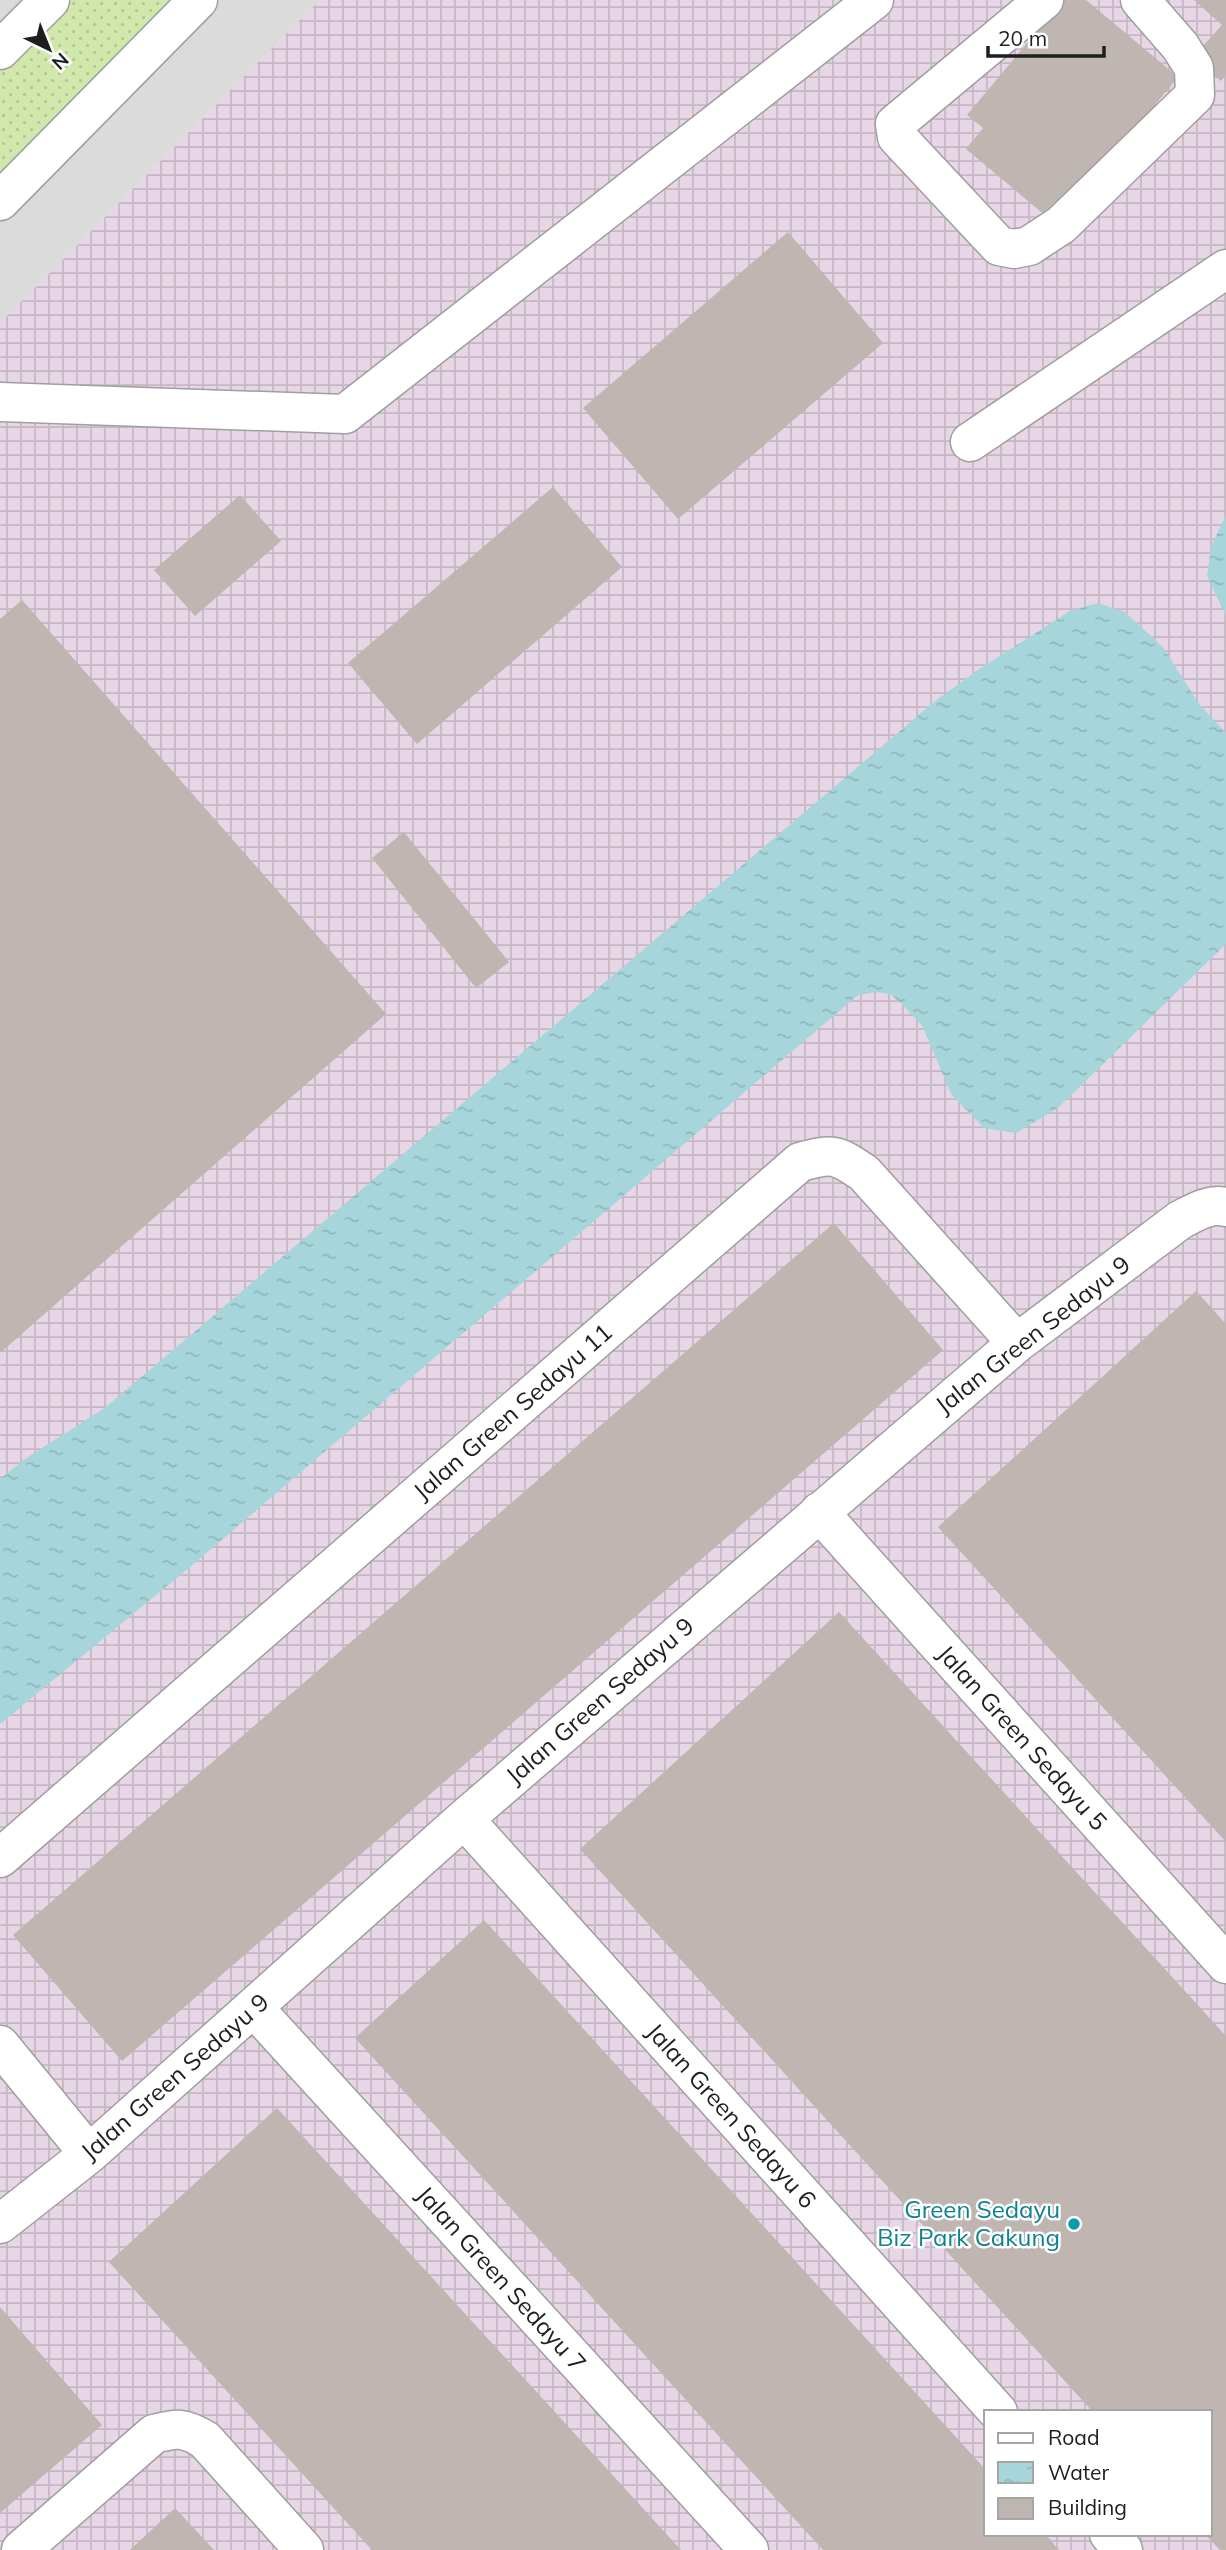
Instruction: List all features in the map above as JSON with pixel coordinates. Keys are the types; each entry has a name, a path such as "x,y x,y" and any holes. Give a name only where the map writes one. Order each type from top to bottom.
{"street":[{"path":"0,50 50,0"},
{"path":"0,201 198,0"},
{"path":"0,402 345,414 874,0"},
{"path":"1044,0 895,124 897,137 999,246 1014,249 1029,246 1061,225 1195,96 1194,68 1180,46 1140,0"},
{"path":"970,442 1226,269"},
{"name":"Jalan Green Sedayu 11","path":"0,1857 800,1162 822,1156 840,1157 864,1173 1017,1343"},
{"name":"Jalan Green Sedayu 9","path":"0,2224 89,2154 464,1819 1017,1343 1180,1220 1206,1208 1223,1206"},
{"name":"Jalan Green Sedayu 5","path":"819,1512 1226,1964"},
{"name":"Jalan Green Sedayu 6","path":"464,1819 996,2410"},
{"name":"Jalan Green Sedayu 7","path":"254,2008 749,2550"},
{"path":"0,2045 89,2154"},
{"path":"21,2550 153,2434 174,2429 189,2430 205,2440 304,2550"},
{"path":"1111,2536 1123,2550"}],"shaded area":[{"path":"0,0 320,0 0,323"},
{"path":"320,0 1226,0 1226,2550 0,2550 0,323"}],"green space":[{"path":"50,0 198,0 0,201 0,50"}],"water":[{"path":"1226,515 1226,616 1207,576 1211,546"},
{"path":"1098,603 1125,612 1163,647 1199,704 1226,733 1226,944 1058,1108 1016,1133 984,1128 951,1094 923,1027 902,1004 890,994 874,992 857,996 190,1567 0,1724 0,1479 25,1459 106,1407 934,702 976,671 1070,611"}],"building":[{"path":"1063,0 1086,0 1178,77 1074,203 1063,194 1046,216 966,149 983,128 967,115"},
{"path":"1194,0 1226,0 1226,75 1221,81 1193,57 1222,25"},
{"path":"788,232 883,343 678,519 583,408"},
{"path":"553,487 622,567 417,744 348,663"},
{"path":"240,495 281,541 195,616 154,570"},
{"path":"22,600 386,1014 0,1353 0,619"},
{"path":"404,832 509,962 476,988 372,858"},
{"path":"834,1223 943,1350 122,2061 13,1935"},
{"path":"1196,1291 1226,1324 1226,1842 938,1527"},
{"name":"Green Sedayu Biz Park Cakung","path":"839,1612 1226,2036 1226,2550 1220,2550 1207,2536 1212,2536 1212,2410 1091,2410 580,1849"},
{"name":"Green Sedayu Biz Park Cakung","path":"484,1920 984,2468 984,2536 1047,2536 1059,2550 823,2550 355,2038"},
{"path":"277,2108 681,2550 372,2550 109,2262"},
{"path":"0,2307 102,2425 0,2513"},
{"path":"175,2508 214,2550 130,2550"}],"place":[{"name":"Green Sedayu Biz Park Cakung","path":"1074,2224"}]}
